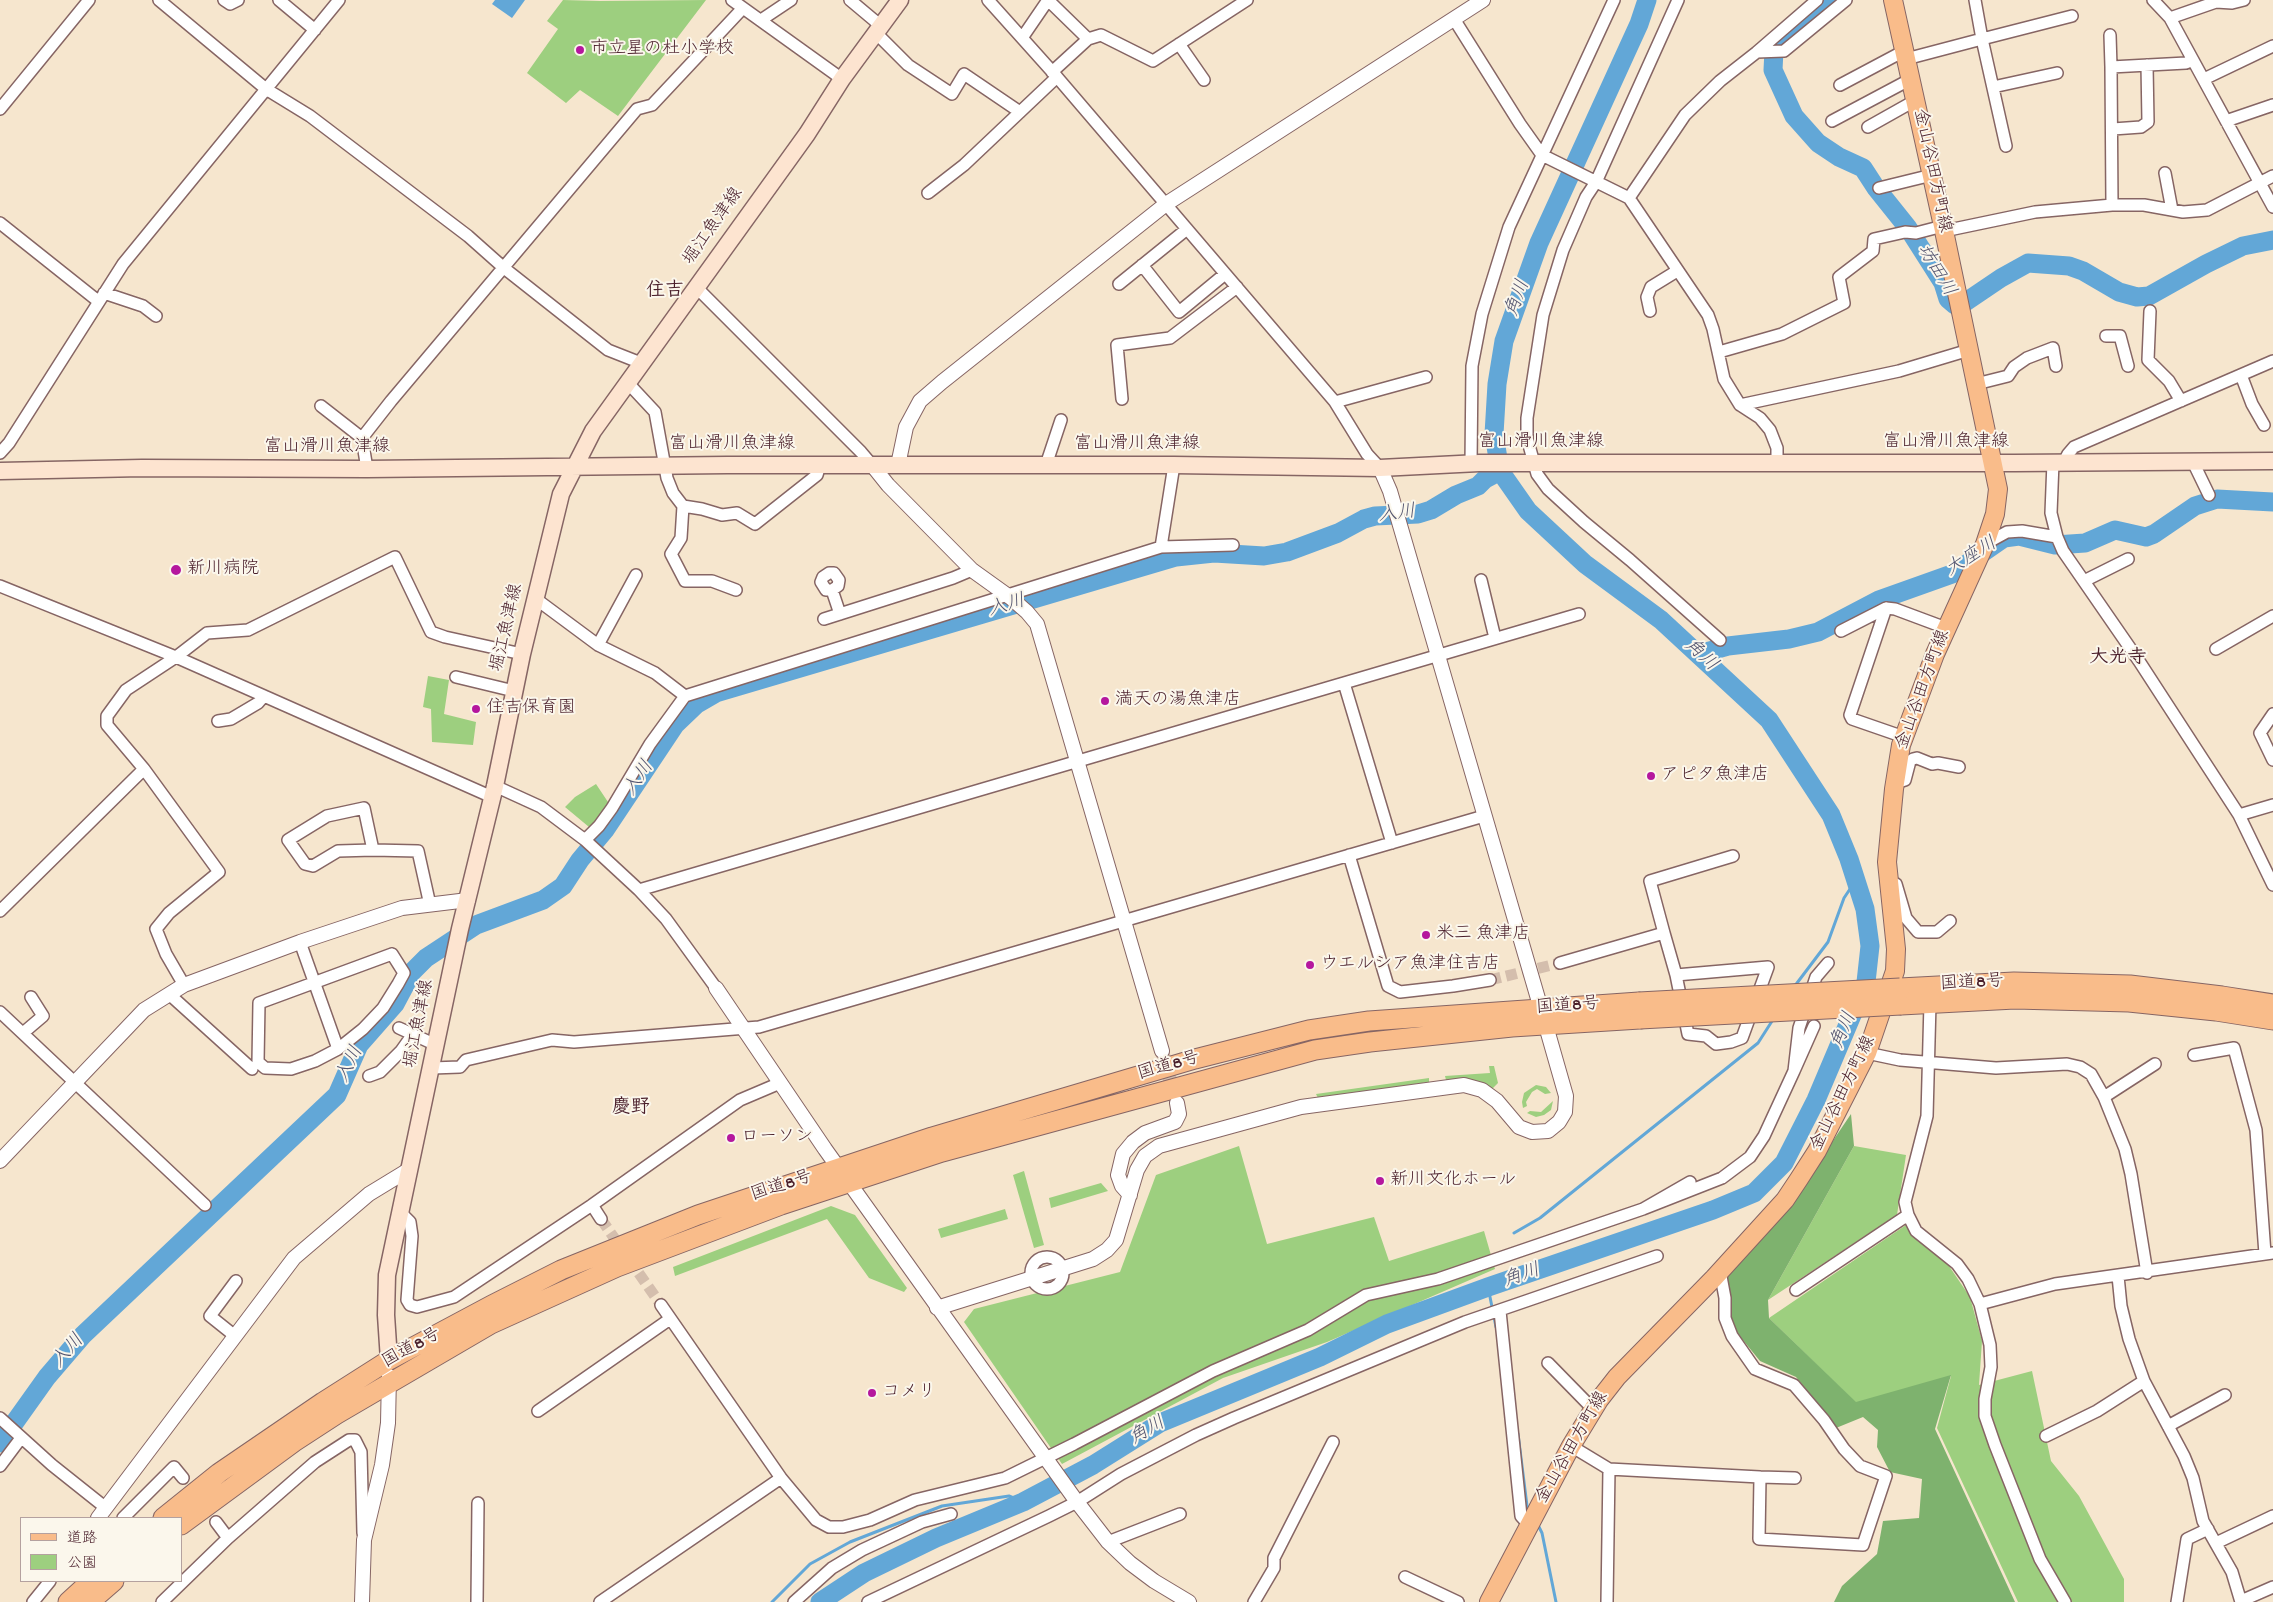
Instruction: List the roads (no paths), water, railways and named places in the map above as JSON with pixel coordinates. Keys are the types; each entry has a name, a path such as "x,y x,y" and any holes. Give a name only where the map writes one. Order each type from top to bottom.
{"highway":[{"name":"国道8号","path":"182,1524 294,1442 390,1382 491,1324 617,1267 722,1226 932,1138 1186,1062 1301,1032 1370,1021 1544,1017 1901,996 2014,982 2130,985 2273,1004"},
{"name":"国道8号","path":"1901,996 1930,1003 2015,999 2129,1002 2273,1020"},
{"name":"国道8号","path":"163,1517 219,1473 323,1402 389,1360 492,1304 578,1263 698,1215 845,1175"},
{"path":"68,1602 90,1582"},
{"path":"90,1602 113,1582"}],"main road":[{"name":"堀江魚津線","path":"389,1360 386,1315 387,1275 522,654 561,494 593,431 807,134 842,79 900,0"},
{"name":"金山谷田方町線","path":"1489,1602 1571,1446 1593,1409 1617,1377 1720,1271 1785,1200 1799,1179 1816,1151 1867,1053 1895,971 1896,949 1887,862 1895,783 1904,737 1946,628 1984,544 1995,514 1998,490 1944,228 1893,0"},
{"name":"富山滑川魚津線","path":"0,471 142,468 666,465 1174,465 1380,468 1475,463 2273,461"}],"street":[{"path":"0,109 90,0"},
{"path":"159,0 266,89 310,116 468,236 504,268 608,350 641,363"},
{"path":"224,0 230,4 238,0"},
{"path":"280,0 315,30"},
{"path":"0,453 9,443 123,264 339,0"},
{"path":"732,0 842,79"},
{"path":"761,20 791,0"},
{"path":"850,0 908,65 952,94 964,74 1020,112"},
{"path":"937,1308 1092,1259 1107,1250 1116,1240 1137,1170 1145,1156 1159,1146 1301,1107 1464,1085 1482,1090 1497,1101 1519,1127 1532,1132 1548,1131 1559,1122 1565,1112 1566,1096 1390,491 1380,468 1367,454 1335,402 1054,74 988,0"},
{"path":"1022,38 1048,0 1088,39"},
{"path":"928,192 964,165 1020,112 1088,39 1101,36 1153,60 1247,0"},
{"path":"898,465 906,426 920,401 1166,204 1483,0"},
{"path":"1475,463 1472,366 1482,314 1509,227 1544,157 1614,0"},
{"path":"1678,0 1563,250 1543,315 1527,418 1527,438 1532,463 1537,474 1548,488 1584,522 1720,640"},
{"path":"1629,198 1685,115 1720,81 1817,0"},
{"path":"1757,52 1784,51 1846,0"},
{"path":"1975,0 2006,146"},
{"path":"2153,0 2170,18 2273,207"},
{"path":"2170,18 2216,2 2232,3 2244,0"},
{"path":"362,438 637,109 652,106 743,8"},
{"path":"1840,85 1906,55 1982,39 2072,16"},
{"path":"1454,19 1520,124 1544,157 1629,198 1708,315 1719,352 1724,380 1740,404 1760,418 1770,430 1777,448 1777,462"},
{"path":"2110,35 2113,129 2112,205"},
{"path":"1179,44 1204,80"},
{"path":"2204,80 2273,46"},
{"path":"2112,67 2186,63 2193,60"},
{"path":"2113,129 2141,126 2148,122 2147,65"},
{"path":"1993,87 2057,74"},
{"path":"1832,121 1911,79"},
{"path":"1868,127 1916,100"},
{"path":"2226,121 2273,105"},
{"path":"2165,174 2172,210"},
{"path":"1879,188 1932,175"},
{"path":"1719,352 1782,334 1844,303 1840,277 1873,251 1874,239 2035,212 2112,205 2144,205 2183,212 2207,210 2273,176"},
{"path":"0,223 101,297 143,306 156,316"},
{"path":"1119,284 1187,229"},
{"path":"1142,265 1179,312 1225,274"},
{"path":"1650,311 1647,297 1651,287 1677,270"},
{"path":"696,287 861,452 888,486 972,570 1009,596 1027,612 1036,624 1044,643 1122,921 1162,1051"},
{"path":"1122,399 1117,345 1170,338 1237,287"},
{"path":"2150,311 2148,360 2169,381 2181,401"},
{"path":"2106,336 2120,336 2127,366 2148,360"},
{"path":"1976,384 2008,376 2014,367 2027,358 2053,348 2056,366"},
{"path":"1740,404 1898,371 1969,350"},
{"path":"2272,881 2239,815 2139,661 2063,551 2050,513 2059,462 2074,447 2273,361"},
{"path":"2241,375 2252,404 2269,428"},
{"path":"1335,402 1426,377"},
{"path":"628,382 655,412 667,478 673,493 683,506 681,538 671,554 685,580 712,581 736,590"},
{"path":"321,406 362,438 367,468"},
{"path":"1046,465 1061,420"},
{"path":"2193,462 2209,495"},
{"path":"683,506 722,515 737,513 755,524 817,476 820,465"},
{"path":"1161,547 1174,465"},
{"path":"1984,544 2007,532 2022,531 2057,537"},
{"path":"585,840 599,826 612,808 650,744 685,696 1161,547 1233,545"},
{"path":"184,985 166,954 156,929 169,913 219,872 144,769 107,725 107,716 126,690 176,657 207,633 248,630 395,557 431,632 445,637 522,654"},
{"path":"2084,581 2128,560"},
{"path":"824,619 953,578 972,570"},
{"path":"598,645 636,575"},
{"path":"1481,580 1495,638"},
{"path":"0,586 176,657 493,792 542,807 585,840 640,890 666,918 937,1308 1045,1459 1108,1542 1130,1564 1154,1582 1189,1602"},
{"path":"832,590 840,614"},
{"path":"536,599 598,645 656,673 685,696"},
{"path":"1841,631 1886,608 1894,609 1946,628"},
{"path":"1886,608 1850,715 1852,719 1904,737"},
{"path":"640,890 1579,614"},
{"path":"2216,648 2273,616"},
{"path":"456,677 514,691"},
{"path":"1344,683 1392,843"},
{"path":"218,721 231,719 258,703 264,696"},
{"path":"2273,714 2260,733 2273,760"},
{"path":"1895,783 1905,780 1910,761 1913,759 1917,758 1932,764 1938,763 1959,767"},
{"path":"0,911 144,769"},
{"path":"2239,815 2273,805"},
{"path":"374,850 364,808 328,816 288,840 305,864 314,866 338,852 374,850 418,851 430,905"},
{"path":"432,1068 460,1067 466,1060 552,1040 574,1042 759,1027 1484,816"},
{"path":"1349,855 1388,986 1400,992 1490,980"},
{"path":"1676,975 1768,967 1742,1038 1716,1044 1706,1036 1688,1034 1676,975 1650,881 1733,856"},
{"path":"1888,884 1896,883 1906,918 1918,932 1937,932 1950,921"},
{"path":"0,1161 144,1010 184,985 300,942 402,908 468,900"},
{"path":"1560,963 1664,933"},
{"path":"300,942 338,1049"},
{"path":"392,954 404,973 383,1008 338,1049 315,1061 292,1069 265,1068 258,1062 259,1003 314,982 392,954"},
{"path":"1794,1071 1802,1019 1816,977 1828,963"},
{"path":"169,994 252,1069"},
{"path":"23,1033 43,1016 31,997"},
{"path":"1930,1003 1926,1116 1905,1202 1908,1215 1916,1231 1957,1264 1968,1279 1980,1304 1990,1345 1991,1367 1985,1399 1986,1416 1995,1446 2040,1559 2065,1602"},
{"path":"0,1012 205,1205"},
{"path":"661,1305 781,1478 816,1520 829,1527 843,1527 870,1520 915,1500 1005,1478 1213,1371 1308,1330 1366,1294 1438,1279 1643,1209 1722,1178 1750,1157 1764,1136 1814,1026"},
{"path":"399,1028 436,1045"},
{"path":"369,1076 380,1072 413,1034"},
{"path":"1980,1304 2055,1284 2147,1273 2269,1254 2256,1130 2234,1048 2194,1056"},
{"path":"1867,1053 1900,1060 1996,1068 2067,1064 2080,1067 2091,1074 2104,1097 2124,1148 2131,1174 2147,1273"},
{"path":"2104,1097 2155,1064"},
{"path":"401,1213 410,1222 412,1236 407,1300 410,1305 417,1308 454,1297 592,1205 740,1100 780,1083"},
{"path":"1130,1195 1122,1186 1118,1175 1123,1154 1133,1142 1145,1133 1175,1122 1179,1114 1177,1103"},
{"path":"0,1418 102,1513 294,1258 369,1194 410,1169"},
{"path":"1643,1209 1690,1182"},
{"path":"592,1205 601,1219"},
{"path":"1796,1290 1908,1215"},
{"path":"868,1602 1076,1500 1196,1435 1284,1396 1464,1322 1657,1256"},
{"path":"1720,1271 1725,1298 1725,1318 1732,1336 1754,1369 1794,1385 1824,1420 1844,1449 1860,1466 1886,1476 1863,1545 1759,1539 1760,1477"},
{"path":"2118,1276 2121,1306 2127,1331 2144,1381 2184,1456 2193,1478 2204,1521 2232,1572 2241,1602 2273,1587"},
{"path":"235,1336 210,1316 236,1281"},
{"path":"1500,1311 1521,1516 1532,1519"},
{"path":"538,1412 670,1319"},
{"path":"364,1540 382,1465 388,1423 389,1360"},
{"path":"1548,1363 1593,1409"},
{"path":"2046,1436 2097,1411 2144,1381"},
{"path":"2168,1426 2225,1395"},
{"path":"0,1466 21,1438"},
{"path":"162,1602 228,1538 315,1462 349,1440 355,1440 361,1452 364,1540 362,1602"},
{"path":"1254,1602 1274,1568 1274,1558 1333,1442"},
{"path":"1571,1446 1609,1469 1795,1478"},
{"path":"124,1517 174,1467 183,1478"},
{"path":"1606,1602 1609,1469"},
{"path":"600,1602 781,1478"},
{"path":"476,1602 478,1503"},
{"path":"794,1602 832,1568 862,1550 922,1522 951,1514"},
{"path":"1108,1542 1180,1514"},
{"path":"2216,1543 2273,1516"},
{"path":"216,1522 228,1538"},
{"path":"2177,1602 2187,1539 2208,1528"},
{"path":"1405,1577 1458,1602"},
{"path":"33,1602 49,1582"}],"water":[{"path":"495,0 525,0 512,18 492,4"}],"waterway":[{"name":"角川","path":"820,1602 864,1573 936,1538 1023,1502 1093,1465 1160,1423 1320,1357 1387,1324 1488,1287 1713,1210 1754,1193 1784,1163 1816,1100 1866,982 1870,946 1865,909 1849,859 1831,815 1769,720 1661,620 1585,564 1528,511 1500,471 1494,434 1497,384 1504,341 1539,243 1639,24 1647,0"},
{"name":"坊田川","path":"1829,0 1782,40 1774,50 1773,70 1794,116 1818,143 1839,157 1863,168 1876,188 1908,228 1943,283 1948,299 1955,305 1967,301 2001,278 2028,263 2069,266 2083,271 2119,292 2137,297 2149,296 2243,246 2273,240"},
{"name":"入川","path":"0,1443 47,1377 83,1335 337,1095 359,1045 395,1004 412,972 426,958 476,925 543,900 563,886 580,860 605,830 675,725 697,704 716,693 1176,557 1214,553 1264,556 1287,552 1338,533 1364,519 1375,516 1418,514 1431,510 1456,495 1478,486 1485,479 1500,471"},
{"name":"大座川","path":"1699,654 1728,646 1789,639 1818,632 1879,600 1952,574 2004,538 2019,536 2055,545 2085,543 2115,530 2146,537 2154,534 2195,506 2217,499 2273,502"},
{"path":"1794,987 1828,942 1844,898 1856,880"},
{"path":"1514,1233 1540,1218 1758,1043 1774,1018"},
{"path":"1488,1287 1496,1327"},
{"path":"1518,1434 1527,1506 1530,1511"},
{"path":"772,1602 810,1564 850,1542 942,1506 1009,1496 1023,1502"},
{"path":"1537,1523 1542,1533 1556,1602"}],"tunnel":[{"path":"1490,980 1560,963"},
{"path":"1162,1051 1175,1098"},
{"path":"601,1219 661,1305"}],"place":[{"name":"市立星の杜小学校","path":"580,50"},
{"name":"新川病院","path":"176,570"},
{"name":"満天の湯魚津店","path":"1105,701"},
{"name":"住吉保育園","path":"476,709"},
{"name":"アピタ魚津店","path":"1651,776"},
{"name":"米三 魚津店","path":"1426,935"},
{"name":"ウエルシア魚津住吉店","path":"1310,965"},
{"name":"ローソン","path":"731,1138"},
{"name":"新川文化ホール","path":"1380,1181"},
{"name":"コメリ","path":"872,1393"}],"district":[{"name":"住吉","path":"665,292"},
{"name":"大光寺","path":"2118,659"},
{"name":"慶野","path":"631,1109"}]}
